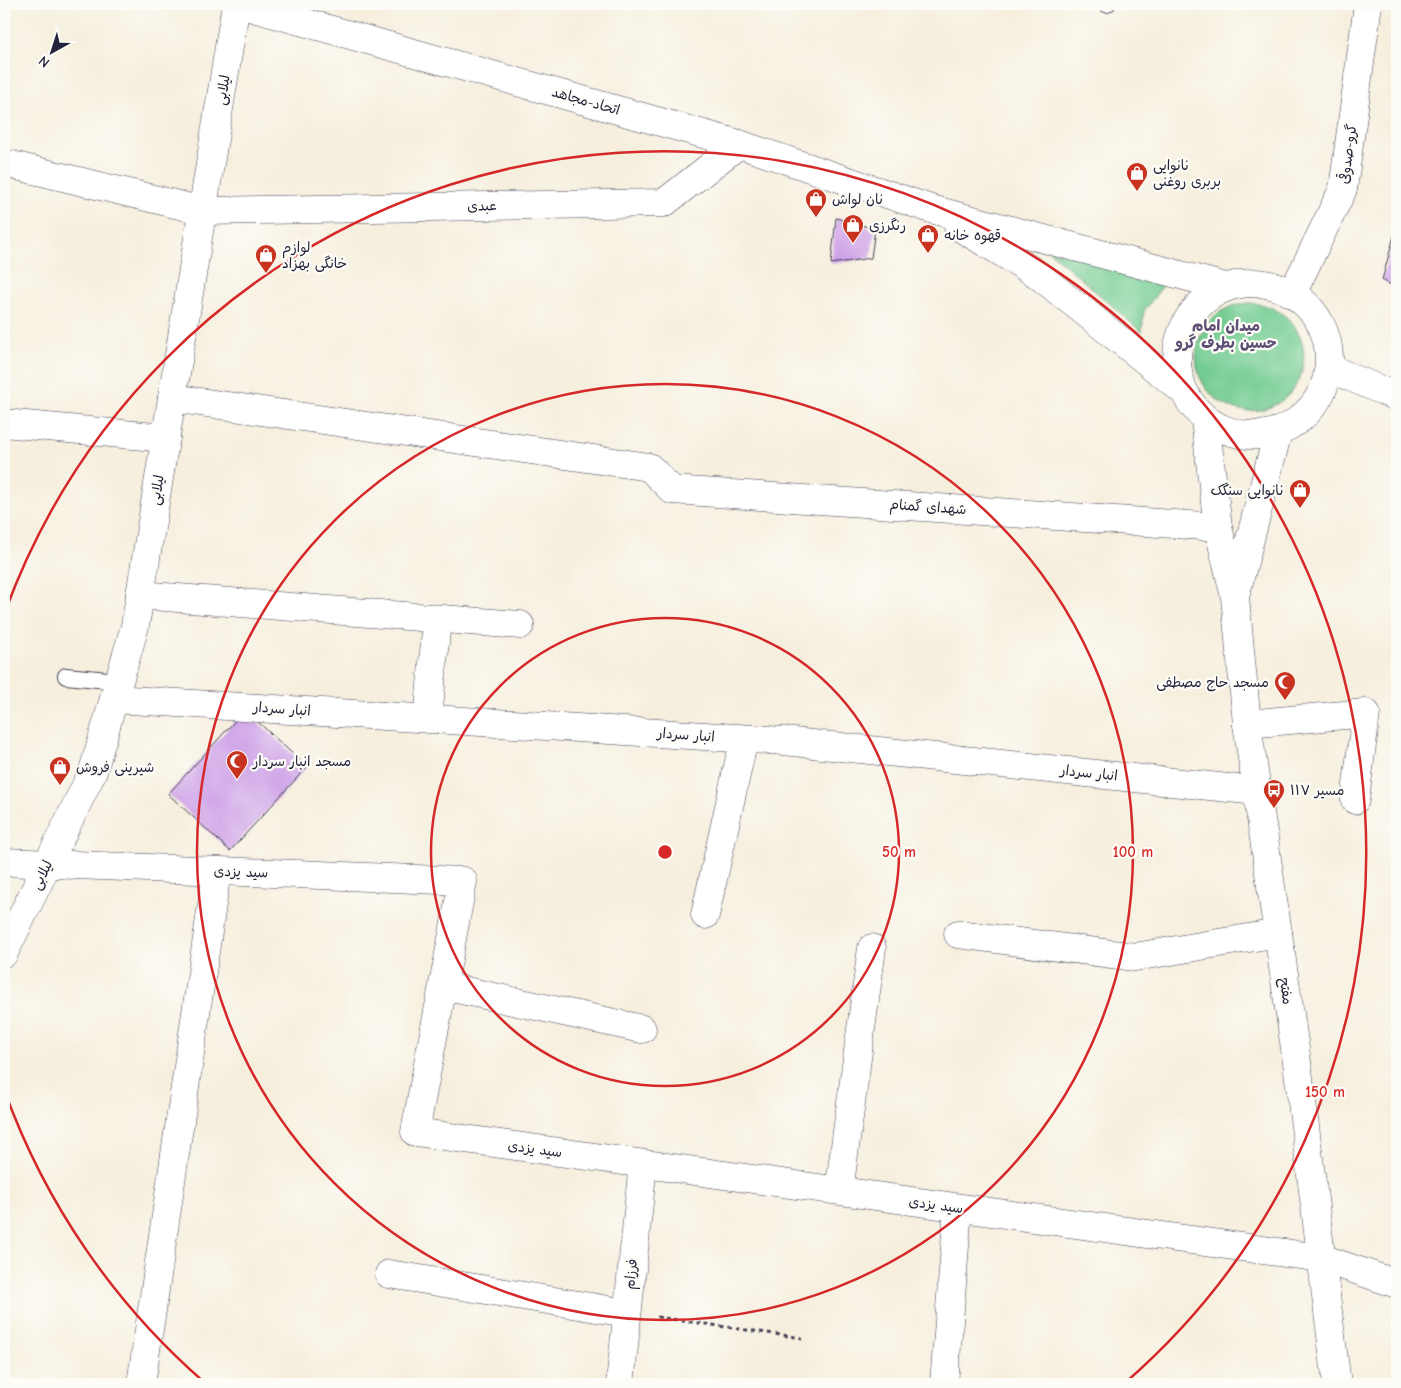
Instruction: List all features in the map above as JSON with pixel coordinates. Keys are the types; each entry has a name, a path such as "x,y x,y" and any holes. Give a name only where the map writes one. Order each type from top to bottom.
{"street":[{"name":"اتحاد-مجاهد","path":"238,4 739,144 931,209"},
{"name":"لیلابی","path":"4,953 93,771 135,626 238,4"},
{"name":"گرو-صدوقی","path":"1292,294 1343,189 1368,4"},
{"name":"عبدی","path":"4,163 204,211 664,203 739,144"},
{"path":"931,209 1226,287"},
{"path":"931,209 1037,274 1181,389"},
{"path":"1248,282 1271,285 1292,294 1309,308 1322,325 1328,346 1329,368 1324,389 1313,407 1297,422 1278,432 1253,437 1227,432 1205,420 1191,406 1181,389 1176,364 1178,340 1188,317 1204,299 1226,287 1248,282"},
{"path":"1329,368 1397,397"},
{"name":"شهدای گمنام","path":"172,398 649,467 672,490 1218,527"},
{"path":"1205,420 1218,527 1235,597"},
{"path":"4,423 166,438"},
{"path":"1235,597 1278,432"},
{"path":"140,594 520,625"},
{"name":"مفتح","path":"1235,597 1247,724 1278,933 1337,1384"},
{"path":"428,718 437,619"},
{"name":"انبار سردار","path":"117,690 428,718 744,739 1257,791"},
{"path":"1247,724 1366,713 1355,800"},
{"path":"705,915 744,739"},
{"name":"سید یزدی","path":"4,862 463,881 415,1132 1321,1258 1397,1284"},
{"path":"141,1384 217,871"},
{"path":"958,934 1134,957 1278,933"},
{"path":"839,1191 872,948"},
{"path":"443,986 642,1029"},
{"name":"فرزام","path":"620,1384 643,1164"},
{"path":"944,1384 958,1208"},
{"path":"389,1274 627,1313"}],"lane":[{"path":"66,676 117,690"}],"path":[{"path":"627,1313 802,1338"}],"green space":[{"path":"1048,250 1169,277 1144,311 1142,332"},
{"path":"1250,303 1271,307 1288,319 1300,336 1304,357 1300,378 1288,395 1271,407 1250,411 1229,407 1212,395 1200,378 1196,357 1200,336 1212,319 1229,307"}],"building":[{"name":"رنگرزی","path":"836,218 875,229 871,258 831,264"},
{"path":"1397,225 1397,288 1382,280"},
{"name":"مسجد انبار سردار","path":"245,710 307,767 230,851 168,794"}],"place":[{"name":"نانوایی بربری روغنی","path":"1137,192"},
{"name":"نان لواش","path":"816,218"},
{"name":"رنگرزی","path":"853,244"},
{"name":"قهوه خانه","path":"928,254"},
{"name":"لوازم خانگی بهزاد","path":"266,274"},
{"name":"نانوایی سنگک","path":"1300,509"},
{"name":"مسجد حاج مصطفی","path":"1285,701"},
{"name":"مسجد انبار سردار","path":"237,780"},
{"name":"شیرینی فروش","path":"60,786"},
{"name":"مسیر ۱۱۷","path":"1274,809"}],"district":[{"name":"میدان امام حسین بطرف گرو","path":"1226,334"}]}
